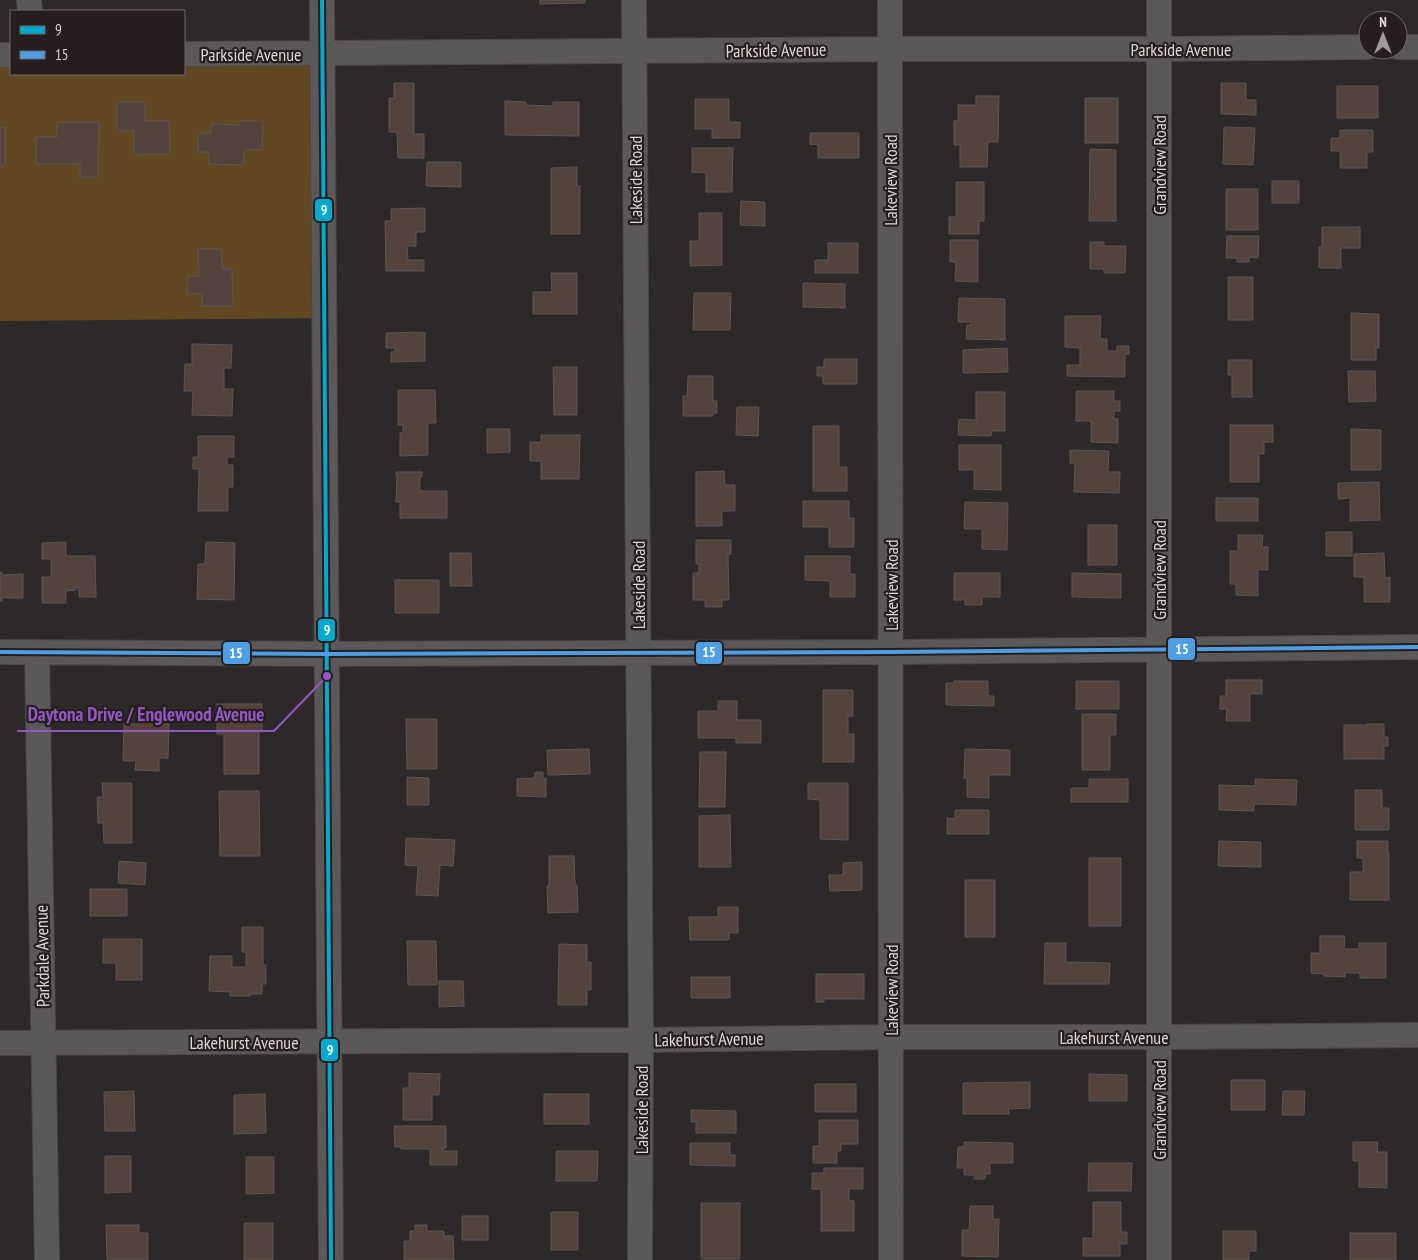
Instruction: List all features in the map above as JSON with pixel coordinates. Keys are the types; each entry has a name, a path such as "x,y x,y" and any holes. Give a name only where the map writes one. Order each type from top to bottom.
{"street":[{"path":"322,0 331,1260"},
{"name":"Lakeside Road","path":"634,0 641,1040 640,1260"},
{"name":"Lakeview Road","path":"890,0 891,1260"},
{"name":"Grandview Road","path":"1159,0 1159,1260"},
{"name":"Parkside Avenue","path":"185,54 1358,47"},
{"path":"0,652 327,654 891,652 1418,647"},
{"name":"Parkdale Avenue","path":"37,653 47,1260"},
{"name":"Lakehurst Avenue","path":"0,1043 1418,1035"}],"shaded area":[{"path":"0,54 10,55 10,75 185,75 185,55 323,55 325,318 0,321"}],"building":[{"path":"540,0 585,0 585,3 540,4"},
{"path":"394,83 414,83 414,134 424,134 424,158 398,158 397,132 389,132 389,98 394,98"},
{"path":"1221,83 1246,83 1246,100 1256,100 1256,115 1221,114"},
{"path":"1337,86 1378,86 1378,118 1337,118"},
{"path":"976,96 999,96 998,142 988,142 987,167 960,167 960,145 954,145 954,121 958,121 958,105 976,105"},
{"path":"1085,98 1118,98 1118,143 1085,143"},
{"path":"695,99 729,99 729,122 740,122 740,138 712,138 712,129 695,129"},
{"path":"505,101 526,102 526,105 553,106 553,102 579,102 579,136 505,135"},
{"path":"117,102 145,102 145,121 169,121 170,154 134,155 134,131 117,131"},
{"path":"240,121 263,121 262,150 244,150 243,165 209,164 209,152 198,152 198,133 211,133 211,124 240,125"},
{"path":"57,122 99,122 98,177 80,177 80,164 36,164 36,137 57,137"},
{"path":"5,127 5,166 0,166 0,128"},
{"path":"1224,127 1255,128 1253,165 1223,164"},
{"path":"1340,130 1373,130 1373,152 1367,152 1367,168 1340,168 1340,151 1331,151 1331,138 1340,138"},
{"path":"810,133 859,133 859,158 818,158 818,144 810,145"},
{"path":"692,148 733,148 732,192 706,192 706,173 692,172"},
{"path":"1090,149 1116,150 1116,221 1089,221"},
{"path":"427,162 461,162 461,187 426,186"},
{"path":"577,167 577,186 580,186 580,234 551,234 551,168"},
{"path":"1272,181 1299,181 1299,203 1272,203"},
{"path":"956,182 984,182 984,221 979,221 979,234 949,234 949,217 956,217"},
{"path":"1226,189 1258,189 1258,230 1226,230"},
{"path":"741,201 765,202 765,226 740,225"},
{"path":"425,208 425,232 416,232 416,246 407,246 408,260 424,260 424,271 386,271 385,221 391,221 391,209"},
{"path":"699,213 722,213 722,265 690,266 690,241 699,241"},
{"path":"1322,227 1360,227 1360,248 1341,248 1341,268 1319,268 1319,247 1322,247"},
{"path":"1227,236 1259,236 1258,258 1249,257 1249,262 1237,262 1237,258 1226,258"},
{"path":"950,240 978,240 978,282 955,281 956,262 950,262"},
{"path":"1090,242 1104,242 1104,246 1126,246 1125,273 1104,273 1104,269 1090,269"},
{"path":"828,243 858,243 858,273 815,273 815,260 828,260"},
{"path":"198,249 222,249 222,269 232,269 233,306 202,306 202,294 187,294 187,276 199,276"},
{"path":"551,273 577,273 577,314 533,314 533,292 552,292"},
{"path":"1228,277 1253,277 1253,320 1228,320"},
{"path":"803,283 845,284 845,308 803,307"},
{"path":"694,293 731,293 730,330 693,330"},
{"path":"959,298 1005,299 1005,340 966,339 967,325 971,325 971,322 958,322"},
{"path":"1351,313 1379,314 1379,348 1376,348 1376,360 1351,360"},
{"path":"1065,316 1101,316 1100,339 1107,339 1107,351 1117,351 1117,346 1129,346 1129,354 1125,354 1125,377 1067,376 1067,365 1080,365 1080,348 1065,347"},
{"path":"425,332 425,361 391,362 391,352 395,352 395,348 386,348 386,333"},
{"path":"192,344 232,345 231,368 224,368 224,389 233,389 232,416 192,415 193,391 184,391 185,364 192,364"},
{"path":"1007,348 1008,372 963,373 963,350"},
{"path":"824,359 857,359 857,384 823,384 823,376 817,376 817,367 824,367"},
{"path":"1228,360 1252,360 1252,397 1232,397 1232,375 1228,375"},
{"path":"553,367 577,367 577,415 554,415"},
{"path":"1348,371 1375,371 1376,401 1349,402"},
{"path":"688,376 713,376 713,401 717,401 717,413 713,413 713,416 683,416 683,396 687,396"},
{"path":"398,390 435,390 436,423 428,423 428,455 400,456 400,433 403,433 403,425 398,425"},
{"path":"1076,391 1114,391 1114,401 1120,401 1120,411 1114,411 1114,419 1118,419 1118,443 1091,442 1091,421 1076,421"},
{"path":"976,392 1005,392 1005,431 992,431 991,436 958,435 959,419 976,420"},
{"path":"737,407 759,407 758,436 736,435"},
{"path":"1230,425 1273,425 1273,442 1264,442 1264,454 1259,454 1259,482 1230,482"},
{"path":"813,426 839,426 839,467 847,467 847,491 813,491"},
{"path":"487,429 510,429 510,452 487,453"},
{"path":"1351,429 1381,430 1381,470 1351,470"},
{"path":"541,435 580,435 579,479 541,479 541,461 530,461 530,442 541,442"},
{"path":"198,436 234,436 234,457 227,457 227,465 233,465 233,487 228,487 228,511 198,511 199,469 193,469 193,457 198,457"},
{"path":"959,445 1001,445 1001,490 974,489 974,470 959,470"},
{"path":"1070,450 1109,451 1108,472 1120,472 1119,493 1074,492 1075,463 1070,463"},
{"path":"724,471 725,485 735,485 735,511 722,511 722,526 696,526 696,472"},
{"path":"396,472 422,472 420,491 447,491 447,518 400,518 400,502 396,502"},
{"path":"1379,482 1380,520 1350,521 1350,498 1338,499 1338,483"},
{"path":"1216,498 1258,498 1258,521 1216,521"},
{"path":"803,501 849,501 849,518 854,518 854,547 829,547 829,527 803,527"},
{"path":"965,502 1008,503 1007,550 982,549 982,529 964,529"},
{"path":"1088,525 1117,525 1117,565 1088,565"},
{"path":"1326,532 1352,532 1352,556 1326,556"},
{"path":"1238,535 1263,535 1262,547 1268,547 1268,570 1258,570 1258,596 1236,595 1236,584 1230,584 1230,551 1238,551"},
{"path":"696,540 731,540 731,554 728,554 729,600 722,600 722,607 705,607 705,600 693,600 693,573 699,573 699,564 696,564"},
{"path":"66,542 66,556 95,556 96,597 79,597 79,588 67,591 66,588 66,603 42,603 42,577 51,577 51,559 42,559 42,543"},
{"path":"206,542 235,543 234,600 197,599 198,564 205,564"},
{"path":"450,553 471,553 472,586 450,586"},
{"path":"1384,553 1385,578 1390,577 1390,602 1364,602 1364,577 1354,577 1354,554"},
{"path":"805,556 850,556 850,574 855,574 855,597 830,597 830,581 805,580"},
{"path":"0,572 2,572 2,575 23,574 23,598 2,598 2,601 0,601"},
{"path":"954,573 1000,573 1000,597 982,597 982,605 965,605 965,600 954,600"},
{"path":"1072,573 1121,574 1121,598 1072,597"},
{"path":"395,580 439,580 439,613 395,613"},
{"path":"1226,680 1262,680 1262,694 1250,694 1250,721 1226,721 1227,709 1220,709 1220,696 1226,696"},
{"path":"954,681 988,681 988,696 994,696 994,706 946,705 946,683 954,683"},
{"path":"1076,681 1119,681 1119,709 1076,709"},
{"path":"823,690 853,690 853,716 848,716 848,734 854,734 854,762 823,762"},
{"path":"718,701 737,701 737,720 761,720 761,743 736,743 736,738 698,738 698,711 718,711"},
{"path":"217,704 262,704 262,731 259,731 259,774 224,774 224,734 217,734"},
{"path":"1082,714 1116,714 1116,735 1110,735 1110,770 1082,770"},
{"path":"406,719 437,719 437,769 407,769"},
{"path":"139,720 155,720 155,723 169,724 168,758 159,758 159,771 135,770 136,761 123,761 124,724 139,724"},
{"path":"1384,724 1384,737 1388,737 1388,746 1384,746 1384,759 1344,759 1344,725"},
{"path":"589,749 590,774 548,775 547,750"},
{"path":"965,749 1010,750 1010,775 989,775 989,798 967,797 967,778 964,778"},
{"path":"700,752 726,752 725,807 699,807"},
{"path":"535,772 543,772 543,778 546,778 546,797 517,796 517,779 535,778"},
{"path":"407,777 429,778 429,805 407,805"},
{"path":"1089,779 1128,779 1128,802 1071,802 1071,788 1089,788"},
{"path":"1255,779 1297,780 1296,805 1254,804 1254,811 1219,810 1219,785 1255,786"},
{"path":"102,783 132,783 132,843 104,843 103,823 98,823 97,797 103,797"},
{"path":"808,783 848,783 848,840 820,839 820,800 808,799"},
{"path":"1355,790 1382,790 1382,808 1389,808 1389,830 1355,830"},
{"path":"219,791 259,791 260,856 220,856"},
{"path":"955,810 989,810 989,834 947,834 947,818 955,819"},
{"path":"730,815 731,867 699,867 699,816"},
{"path":"406,838 455,840 453,866 440,865 438,896 416,895 418,866 405,865"},
{"path":"1219,841 1261,842 1261,867 1218,866"},
{"path":"1357,841 1388,841 1389,900 1350,900 1350,872 1363,872 1363,858 1357,858"},
{"path":"549,856 574,856 578,912 548,913"},
{"path":"1089,858 1121,858 1121,926 1089,926"},
{"path":"119,861 146,863 145,885 118,883"},
{"path":"862,862 862,890 830,891 829,875 843,875 843,863"},
{"path":"965,880 995,880 995,937 965,937"},
{"path":"90,889 127,889 127,916 90,916"},
{"path":"718,907 738,907 738,933 729,933 729,940 690,940 689,917 718,917"},
{"path":"242,927 263,927 263,965 266,965 266,984 262,984 262,994 230,996 230,992 209,991 210,956 232,956 232,967 246,967 246,952 242,952"},
{"path":"1320,936 1345,936 1344,949 1359,949 1359,943 1386,943 1386,978 1360,978 1360,973 1345,973 1345,977 1311,973 1311,953 1320,953"},
{"path":"103,939 142,939 142,980 116,980 116,963 103,963"},
{"path":"407,941 436,941 437,985 408,985"},
{"path":"1045,943 1066,943 1066,962 1110,963 1109,984 1044,984"},
{"path":"559,944 587,945 587,962 591,962 591,990 587,990 587,1005 558,1005"},
{"path":"816,974 864,974 864,999 824,999 824,1002 816,1002"},
{"path":"691,977 730,977 730,998 691,998"},
{"path":"439,981 463,981 464,1006 439,1007"},
{"path":"409,1073 440,1074 439,1095 432,1095 432,1120 403,1120 403,1088 409,1088"},
{"path":"1089,1074 1127,1075 1127,1101 1089,1101"},
{"path":"1231,1080 1265,1080 1265,1110 1231,1110"},
{"path":"1030,1082 1030,1108 1008,1109 1009,1114 963,1114 963,1083"},
{"path":"815,1084 856,1084 856,1112 815,1112"},
{"path":"134,1091 135,1131 105,1131 104,1092"},
{"path":"1283,1091 1305,1091 1304,1115 1282,1115"},
{"path":"265,1094 266,1133 234,1134 234,1095"},
{"path":"544,1094 589,1094 589,1124 544,1124"},
{"path":"691,1110 736,1111 736,1133 696,1133 696,1122 691,1122"},
{"path":"819,1120 858,1120 858,1144 841,1144 841,1151 837,1151 837,1163 813,1163 813,1146 819,1146"},
{"path":"394,1126 446,1126 446,1148 443,1148 443,1151 457,1151 457,1165 430,1165 430,1149 401,1149 401,1147 395,1147"},
{"path":"964,1142 1013,1143 1013,1163 990,1163 990,1174 986,1174 985,1179 974,1179 974,1175 964,1175 964,1168 957,1168 958,1147 964,1147"},
{"path":"1353,1142 1378,1142 1377,1152 1387,1152 1387,1188 1359,1187 1359,1161 1353,1161"},
{"path":"690,1143 730,1143 730,1155 735,1155 735,1166 690,1165"},
{"path":"556,1151 598,1151 597,1181 556,1181"},
{"path":"105,1156 131,1156 131,1192 105,1193"},
{"path":"246,1157 274,1157 274,1193 246,1194"},
{"path":"1089,1163 1132,1163 1131,1191 1088,1191"},
{"path":"824,1168 863,1168 863,1189 849,1189 849,1200 854,1201 854,1231 821,1231 821,1189 812,1189 812,1173 824,1173"},
{"path":"1093,1202 1121,1202 1121,1232 1127,1232 1127,1244 1120,1244 1120,1256 1083,1256 1083,1238 1093,1238"},
{"path":"701,1203 740,1203 740,1259 701,1259"},
{"path":"970,1206 993,1206 993,1219 999,1219 998,1257 962,1256 962,1230 969,1230"},
{"path":"551,1212 578,1212 578,1250 551,1250"},
{"path":"462,1216 488,1216 488,1240 462,1240"},
{"path":"244,1223 273,1223 273,1260 244,1260"},
{"path":"106,1225 139,1225 139,1233 148,1233 148,1260 107,1260"},
{"path":"415,1225 427,1225 427,1231 444,1231 444,1236 453,1236 454,1260 404,1260 404,1241 410,1241 410,1231 415,1231"},
{"path":"1223,1231 1256,1231 1256,1251 1249,1251 1249,1260 1223,1260"},
{"path":"1350,1233 1396,1233 1396,1260 1350,1260"}],"transit line":[{"name":"9","path":"322,0 331,1260"},
{"name":"15","path":"0,652 327,654 891,652 1418,647"}],"place":[{"name":"Daytona Drive / Englewood Avenue","path":"327,676"}]}
